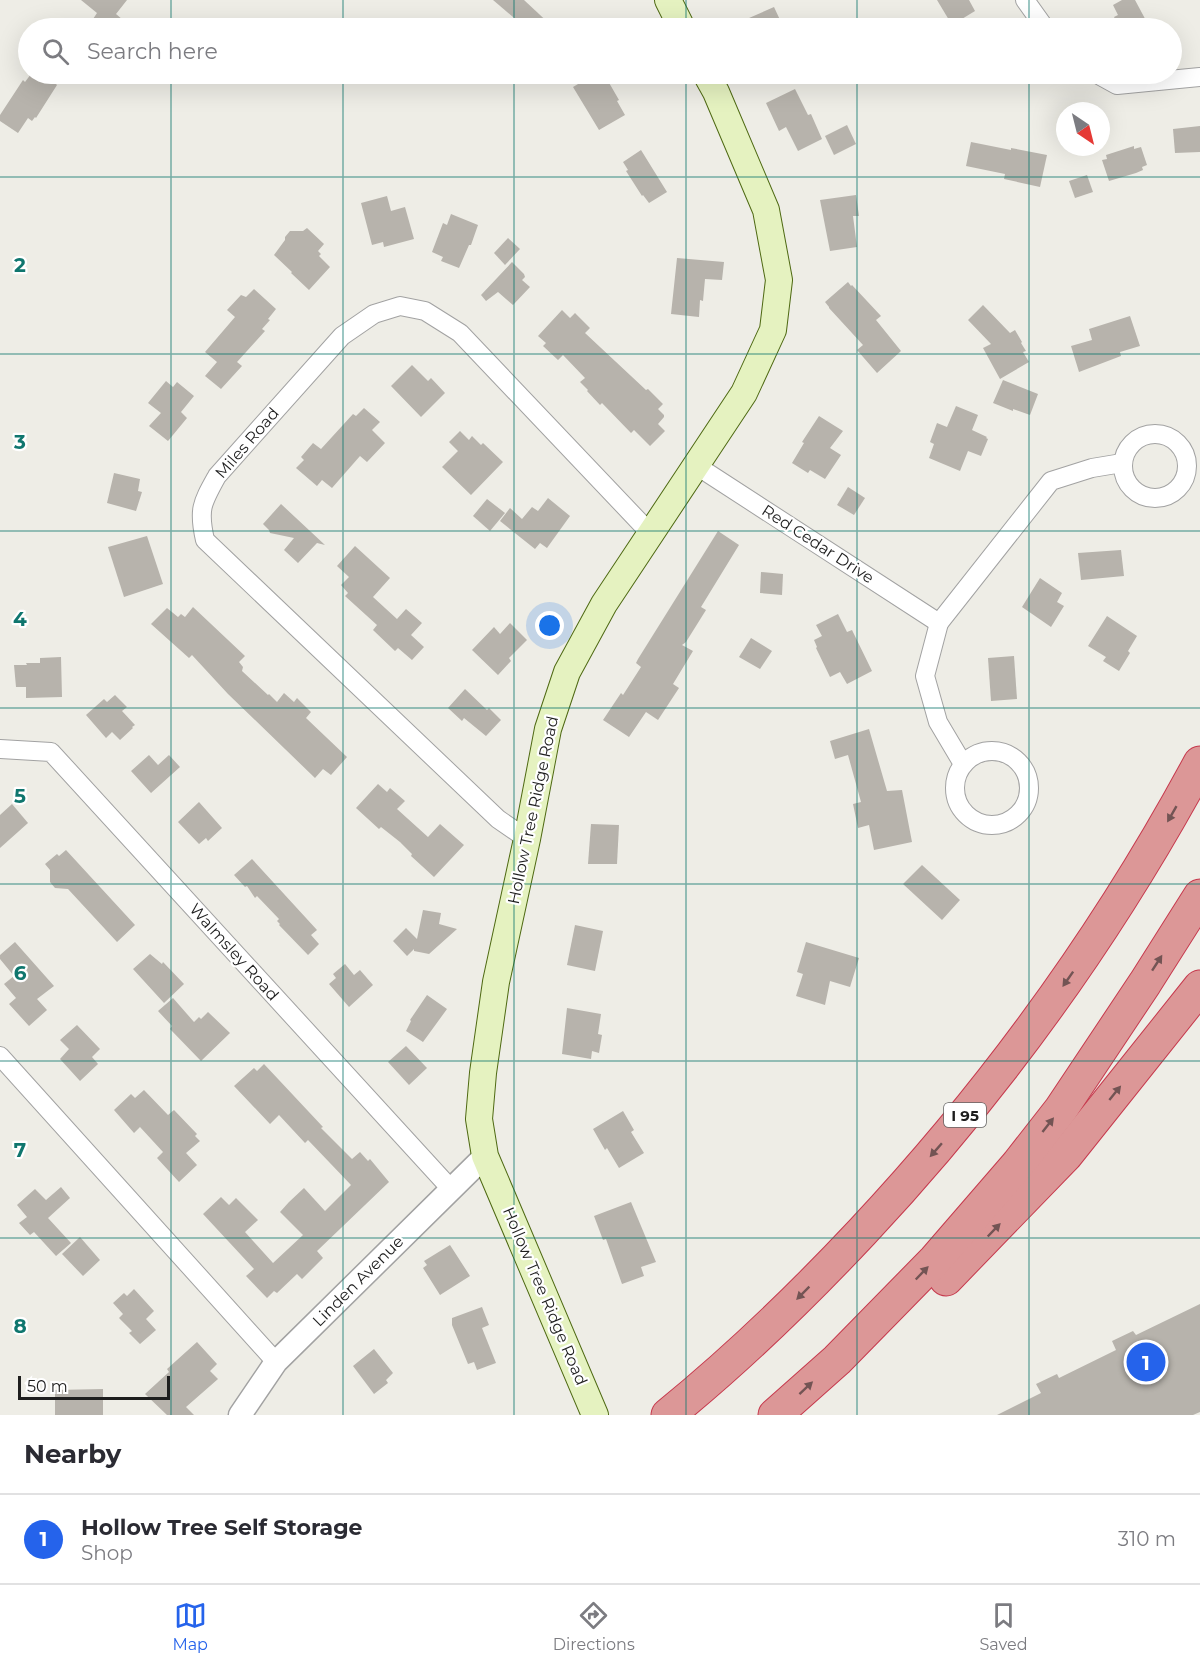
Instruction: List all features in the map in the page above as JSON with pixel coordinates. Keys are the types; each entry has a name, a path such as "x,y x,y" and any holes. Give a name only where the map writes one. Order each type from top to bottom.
{"highway":[{"name":"I 95","path":"668,1415 734,1359 788,1308 854,1241 939,1147 1023,1041 1072,973 1151,850 1200,763"},
{"path":"775,1415 837,1360 935,1260 1018,1164 1061,1109 1200,896"},
{"path":"837,1360 897,1324 933,1294 1065,1155 1200,987"}],"main road":[{"path":"668,0 677,18"},
{"name":"Hollow Tree Ridge Road","path":"595,1415 485,1156 479,1119 483,1073 496,982 548,729 567,672 604,604 744,393 773,330 779,280 766,210 712,84"}],"street":[{"path":"1025,0 1038,18"},
{"path":"1182,79 1200,77"},
{"name":"Miles Road","path":"527,839 498,819 205,540 200,518 205,498 217,476 342,336 374,314 400,306 425,311 460,333 650,532"},
{"path":"963,764 938,722 925,676 939,623 1051,481 1092,468 1122,463"},
{"name":"Red Cedar Drive","path":"697,466 939,623"},
{"name":"Walmsley Road","path":"0,749 51,752 451,1189"},
{"path":"987,751 1000,752 1013,757 1023,767 1028,779 1029,793 1024,806 1016,816 1004,823 990,825 977,822 966,814 958,803 955,790 957,776 963,764 987,751"},
{"path":"0,1056 276,1362"},
{"name":"Linden Avenue","path":"240,1415 276,1362 485,1156"}],"building":[{"path":"81,0 127,0 116,14 121,18 94,18 97,13"},
{"path":"493,0 524,0 543,18 514,18"},
{"path":"937,0 969,0 975,11 964,18 948,18"},
{"path":"1122,0 1135,0 1145,18 1115,18 1118,15 1113,5"},
{"path":"774,7 779,18 749,18"},
{"path":"20,84 57,85 36,118 32,121 28,118 18,133 0,121 0,115"},
{"path":"578,84 610,84 625,115 599,130 573,87"},
{"path":"795,89 808,115 811,114 822,139 798,151 786,127 779,131 766,103"},
{"path":"847,125 856,144 834,155 825,136"},
{"path":"1200,126 1200,152 1175,153 1173,129"},
{"path":"971,142 1047,155 1040,187 1004,179 1005,174 966,166"},
{"path":"1134,146 1134,149 1141,147 1147,165 1136,173 1109,181 1102,160 1107,159 1106,156 1110,156 1110,154"},
{"path":"641,150 667,192 649,203 626,171 628,170 623,162"},
{"path":"1087,175 1093,192 1075,198 1069,181"},
{"path":"856,195 859,216 853,216 857,247 830,251 820,200"},
{"path":"387,196 391,211 405,207 414,239 384,247 383,242 372,245 361,203"},
{"path":"451,214 478,225 459,268 441,261 443,257 432,252 443,223 447,225"},
{"path":"307,228 324,244 318,251 321,254 319,256 330,267 309,290 274,255 290,231 303,231"},
{"path":"508,238 520,249 505,265 494,253"},
{"path":"677,258 724,262 722,280 705,279 699,317 671,314"},
{"path":"512,262 524,274 525,277 522,280 530,287 513,305 498,292 486,301 481,295"},
{"path":"848,282 881,316 876,320 901,351 877,373 857,350 863,345 825,302"},
{"path":"254,289 276,309 262,329 265,331 237,362 242,366 221,389 205,376 217,362 205,352 235,317 227,310 241,295 246,297"},
{"path":"983,305 1010,333 1015,330 1029,362 1000,379 983,348 991,344 968,320"},
{"path":"562,310 570,318 575,313 590,328 585,333 663,404 658,409 664,417 658,424 665,431 650,446 634,430 631,433 602,403 600,405 580,382 585,378 563,355 558,360 543,346 546,343 538,336"},
{"path":"1130,316 1140,346 1120,352 1121,356 1079,372 1071,346 1092,340 1089,329"},
{"path":"412,365 428,381 431,378 445,393 421,417 391,386"},
{"path":"1003,380 1038,394 1030,415 993,403"},
{"path":"166,381 173,387 177,382 194,396 181,412 187,418 168,441 149,426 161,413 148,403"},
{"path":"956,406 978,415 972,430 988,439 981,456 968,451 960,471 929,458 934,444 930,442 937,423 947,427"},
{"path":"364,408 380,422 372,430 385,443 367,462 360,456 332,488 322,480 317,486 296,468 304,460 301,457 313,443 321,449 353,414 356,416"},
{"path":"819,416 843,431 830,448 841,455 825,479 810,470 808,473 792,463"},
{"path":"460,431 469,440 472,436 481,445 483,443 503,462 471,495 442,467 458,451 449,442"},
{"path":"114,473 140,479 138,491 142,492 136,511 107,503"},
{"path":"848,487 865,498 854,515 837,505"},
{"path":"548,498 570,516 547,548 540,543 535,549 500,521 510,508 522,519 532,507 538,511"},
{"path":"487,499 505,513 490,531 473,516"},
{"path":"281,504 325,545 317,543 298,563 284,550 294,538 270,533 263,524"},
{"path":"718,531 739,545 701,607 706,610 682,645 693,651 673,684 679,688 658,720 646,712 629,737 603,720 641,667 636,663 638,659"},
{"path":"147,536 163,584 124,597 108,547"},
{"path":"355,546 390,578 373,597 397,619 406,609 422,623 411,635 424,647 412,660 398,648 395,651 373,630 377,625 345,596 348,593 341,585 349,577 337,566"},
{"path":"1121,550 1124,576 1081,580 1078,553"},
{"path":"761,572 783,574 782,595 760,593"},
{"path":"1040,578 1062,593 1057,602 1064,606 1051,627 1022,607"},
{"path":"193,607 245,656 239,662 243,667 242,671 268,695 277,702 284,693 294,702 297,698 311,712 306,718 347,757 331,775 323,769 315,778 228,694 192,655 189,658 151,624 167,608 178,617 181,614 185,617"},
{"path":"838,614 847,632 852,630 872,671 847,684 840,672 830,677 814,640 822,636 816,625"},
{"path":"1107,616 1137,636 1119,671 1103,661 1106,657 1088,646"},
{"path":"510,623 527,640 509,658 511,661 498,675 472,650 494,627 500,634"},
{"path":"751,638 772,651 760,669 739,657"},
{"path":"1014,656 1017,699 991,701 988,658"},
{"path":"61,657 62,697 26,698 26,687 16,687 14,665 40,663 40,658"},
{"path":"465,689 501,720 486,736 464,718 462,721 448,708"},
{"path":"115,695 127,707 122,711 135,725 120,740 112,732 106,738 86,715 104,699 107,702"},
{"path":"869,729 887,791 902,790 912,842 874,850 869,825 858,828 853,804 861,802 848,755 835,759 830,741"},
{"path":"149,755 158,765 169,755 180,767 151,793 131,771"},
{"path":"378,784 387,792 390,788 405,801 397,809 428,837 440,824 464,845 434,877 411,856 412,854 400,842 381,827 379,829 356,808"},
{"path":"199,802 222,828 208,841 206,838 199,844 178,822"},
{"path":"12,804 28,823 0,848 0,815"},
{"path":"591,824 619,825 617,864 588,864"},
{"path":"66,850 135,925 117,942 68,889 55,888 50,882 50,870 45,864"},
{"path":"252,859 317,930 311,935 319,944 308,955 279,925 277,921 279,919 234,875"},
{"path":"922,865 960,900 942,920 903,884"},
{"path":"423,910 441,913 439,924 457,929 429,954 414,951 414,949 407,956 393,941 406,928 417,939"},
{"path":"575,925 603,931 595,971 567,965"},
{"path":"15,942 54,986 37,999 47,1010 29,1026 9,1004 16,998 4,984 14,976 0,959 0,955"},
{"path":"806,942 859,958 850,987 830,981 825,1005 796,996 803,974 797,972"},
{"path":"150,954 162,964 163,962 184,984 164,1003 133,969"},
{"path":"345,964 354,975 360,970 373,985 349,1007 329,984 336,978 333,974"},
{"path":"427,995 447,1009 423,1042 406,1031 410,1020"},
{"path":"173,998 194,1022 208,1012 230,1033 201,1061 170,1029 172,1026 158,1011"},
{"path":"567,1008 601,1014 598,1034 602,1035 599,1053 592,1051 591,1059 562,1054"},
{"path":"77,1025 100,1049 92,1057 98,1064 80,1081 60,1059 69,1049 60,1040"},
{"path":"406,1046 427,1068 409,1085 388,1062"},
{"path":"264,1064 352,1159 360,1152 368,1161 370,1159 389,1182 317,1251 323,1258 302,1279 297,1274 277,1293 274,1291 267,1298 246,1276 254,1269 203,1214 221,1197 229,1205 236,1198 258,1220 245,1232 273,1263 303,1235 280,1212 289,1202 304,1188 325,1211 351,1185 308,1140 305,1143 279,1115 270,1124 234,1086 254,1068 257,1071"},
{"path":"144,1090 168,1115 174,1110 197,1134 195,1136 200,1141 186,1153 197,1165 179,1182 157,1158 163,1152 140,1127 134,1133 114,1110 131,1094 135,1098"},
{"path":"623,1111 634,1130 631,1132 644,1153 619,1168 593,1129"},
{"path":"61,1187 70,1198 48,1218 71,1243 56,1256 34,1232 30,1235 19,1223 27,1217 17,1205 35,1189 46,1200"},
{"path":"631,1202 656,1262 641,1267 644,1276 622,1284 606,1239 603,1240 594,1216"},
{"path":"80,1237 100,1260 83,1276 62,1254"},
{"path":"450,1245 470,1276 440,1295 423,1268 427,1265 424,1261"},
{"path":"134,1289 154,1311 146,1319 156,1330 140,1344 129,1333 132,1331 119,1318 123,1314 113,1303 124,1293 127,1296"},
{"path":"1200,1304 1200,1412 1193,1415 997,1415 1041,1393 1036,1384 1057,1374 1059,1378 1116,1350 1112,1341 1133,1331 1136,1335"},
{"path":"482,1307 489,1325 482,1328 496,1363 477,1370 474,1362 468,1364 452,1325 452,1318"},
{"path":"197,1342 217,1364 210,1371 218,1379 186,1407 194,1415 167,1415 145,1394 169,1372 167,1369"},
{"path":"374,1349 393,1373 386,1380 388,1383 374,1394 353,1366"},
{"path":"103,1389 103,1415 55,1415 55,1390"}],"place":[{"name":"Hollow Tree Self Storage","path":"1146,1362"}]}
